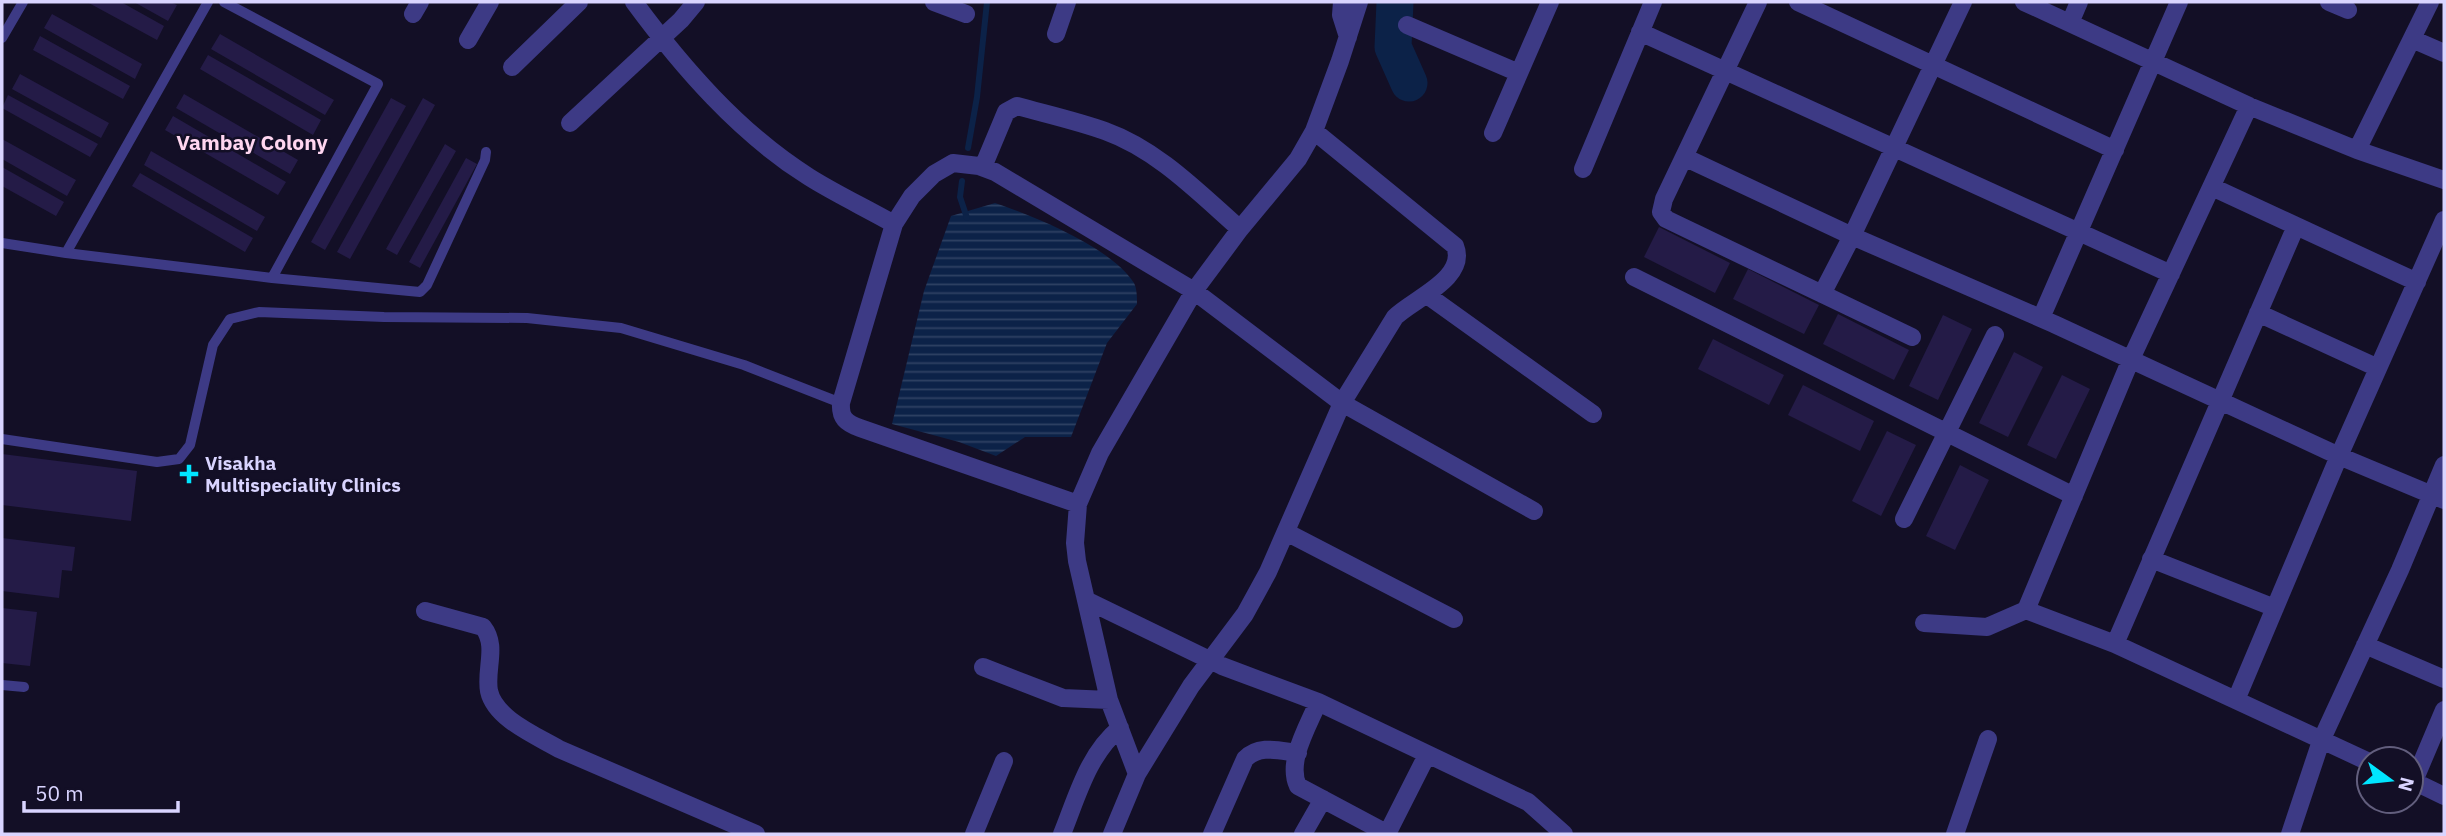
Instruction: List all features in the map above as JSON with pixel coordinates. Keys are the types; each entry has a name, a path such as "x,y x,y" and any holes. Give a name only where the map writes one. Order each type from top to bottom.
{"street":[{"path":"468,40 490,2"},
{"path":"512,67 579,2"},
{"path":"634,2 709,94 749,131 807,176 894,224"},
{"path":"570,123 662,39 696,2"},
{"path":"934,2 966,15"},
{"path":"1056,34 1067,2"},
{"path":"1342,2 1341,15 1348,37"},
{"path":"1137,774 1109,701 1086,600 1075,543 1078,504 1100,453 1194,291 1240,229 1298,159 1314,131 1359,2"},
{"path":"1493,133 1550,2"},
{"path":"1584,169 1653,2"},
{"path":"1758,2 1661,212 1666,219 1912,337"},
{"path":"1798,2 2115,150"},
{"path":"1822,294 1963,2"},
{"path":"2024,2 2249,106 2357,150 2444,180"},
{"path":"2070,23 2079,2"},
{"path":"2041,318 2179,2"},
{"path":"2329,2 2347,10"},
{"path":"2357,150 2430,2"},
{"path":"1407,24 1519,73"},
{"path":"1640,32 2171,274"},
{"path":"2412,39 2444,53"},
{"path":"984,167 1006,112 1017,106 1106,131 1140,148 1169,167 1240,229"},
{"path":"1924,623 1987,627 2026,610 2131,359 2249,106"},
{"path":"1112,834 1137,774 1191,686 1245,614 1286,532 1342,403 1395,317 1404,308 1427,295 1457,263 1455,246 1314,131"},
{"path":"1684,158 1852,236 2220,399 2339,456 2438,497"},
{"path":"1078,504 847,423 840,413 894,224 912,196 934,174 953,163 984,167 995,172 1194,291 1342,403 1534,511"},
{"path":"2212,187 2417,282"},
{"path":"2236,700 2339,456 2444,220"},
{"path":"2115,644 2296,226"},
{"path":"1633,277 2074,496"},
{"path":"1427,295 1593,414"},
{"path":"2258,313 2378,368"},
{"path":"1904,519 1995,335"},
{"path":"2290,834 2320,741 2400,570 2438,497 2444,465"},
{"path":"1286,532 1454,619"},
{"path":"2151,559 2275,608"},
{"path":"1086,600 1231,671 1318,702 1528,802 1564,834"},
{"path":"2026,610 2115,644 2355,756"},
{"path":"425,611 483,627 491,644 489,692 504,715 559,749 756,834"},
{"path":"2365,645 2444,678"},
{"path":"983,667 1063,698 1109,701"},
{"path":"1318,702 1294,769 1298,786 1387,834 1427,755"},
{"path":"2425,753 2444,710"},
{"path":"1062,834 1092,760 1100,747 1120,728"},
{"path":"1955,834 1988,739"},
{"path":"1212,834 1245,758 1252,751 1298,753"},
{"path":"974,834 1004,761"},
{"path":"2425,786 2444,796"},
{"path":"1303,834 1324,799"}],"lane":[{"path":"2,38 23,2"},
{"path":"66,253 208,2"},
{"path":"224,2 378,84 272,278"},
{"path":"2,243 272,278 421,292 433,272 485,160 486,152"},
{"path":"2,439 157,462 179,458 190,445 213,345 230,319 259,312 384,317 527,318 621,328 744,365 841,403"},
{"path":"2,685 24,687"}],"water":[{"path":"995,203 1070,234 1108,257 1134,283 1137,301 1107,343 1071,437 1025,437 996,456 959,442 892,424 924,291 951,216"}],"building":[{"path":"87,2 121,2 164,26 157,40"},
{"path":"134,2 170,2 177,5 168,21"},
{"path":"52,14 142,64 135,79 44,28"},
{"path":"220,34 334,100 325,115 211,49"},
{"path":"40,36 130,86 123,99 33,50"},
{"path":"208,55 321,120 313,135 200,69"},
{"path":"20,74 109,123 101,138 12,89"},
{"path":"184,94 298,160 290,174 176,108"},
{"path":"8,95 98,144 90,157 2,108"},
{"path":"391,98 406,106 325,250 311,242"},
{"path":"423,98 435,105 350,259 337,252"},
{"path":"173,116 286,182 278,195 165,130"},
{"path":"2,139 76,180 67,196 2,159"},
{"path":"445,144 456,151 397,255 386,249"},
{"path":"151,151 265,217 257,231 144,165"},
{"path":"466,158 477,164 420,268 409,262"},
{"path":"2,167 64,202 56,216 2,186"},
{"path":"140,173 253,238 245,252 132,186"},
{"path":"1659,227 1730,263 1715,293 1644,257"},
{"path":"1748,269 1819,305 1804,334 1733,299"},
{"path":"1838,314 1909,350 1894,380 1823,344"},
{"path":"1943,315 1972,329 1938,400 1909,386"},
{"path":"1713,339 1784,375 1769,405 1698,369"},
{"path":"2014,352 2043,367 2008,437 1979,423"},
{"path":"2062,375 2090,389 2056,459 2027,445"},
{"path":"1803,385 1874,421 1860,451 1788,415"},
{"path":"1887,431 1916,445 1881,516 1852,501"},
{"path":"2,454 137,471 131,521 2,505"},
{"path":"1960,465 1989,480 1955,550 1926,536"},
{"path":"2,538 75,547 72,571 62,570 59,598 2,591"},
{"path":"2,608 37,612 30,666 2,663"}],"waterway":[{"path":"968,148 977,97 987,2"},
{"path":"1395,2 1393,47 1409,83"},
{"path":"962,181 960,197 967,218"}],"place":[{"name":"Visakha Multispeciality Clinics","path":"189,474"}],"district":[{"name":"Vambay Colony","path":"252,143"}]}
